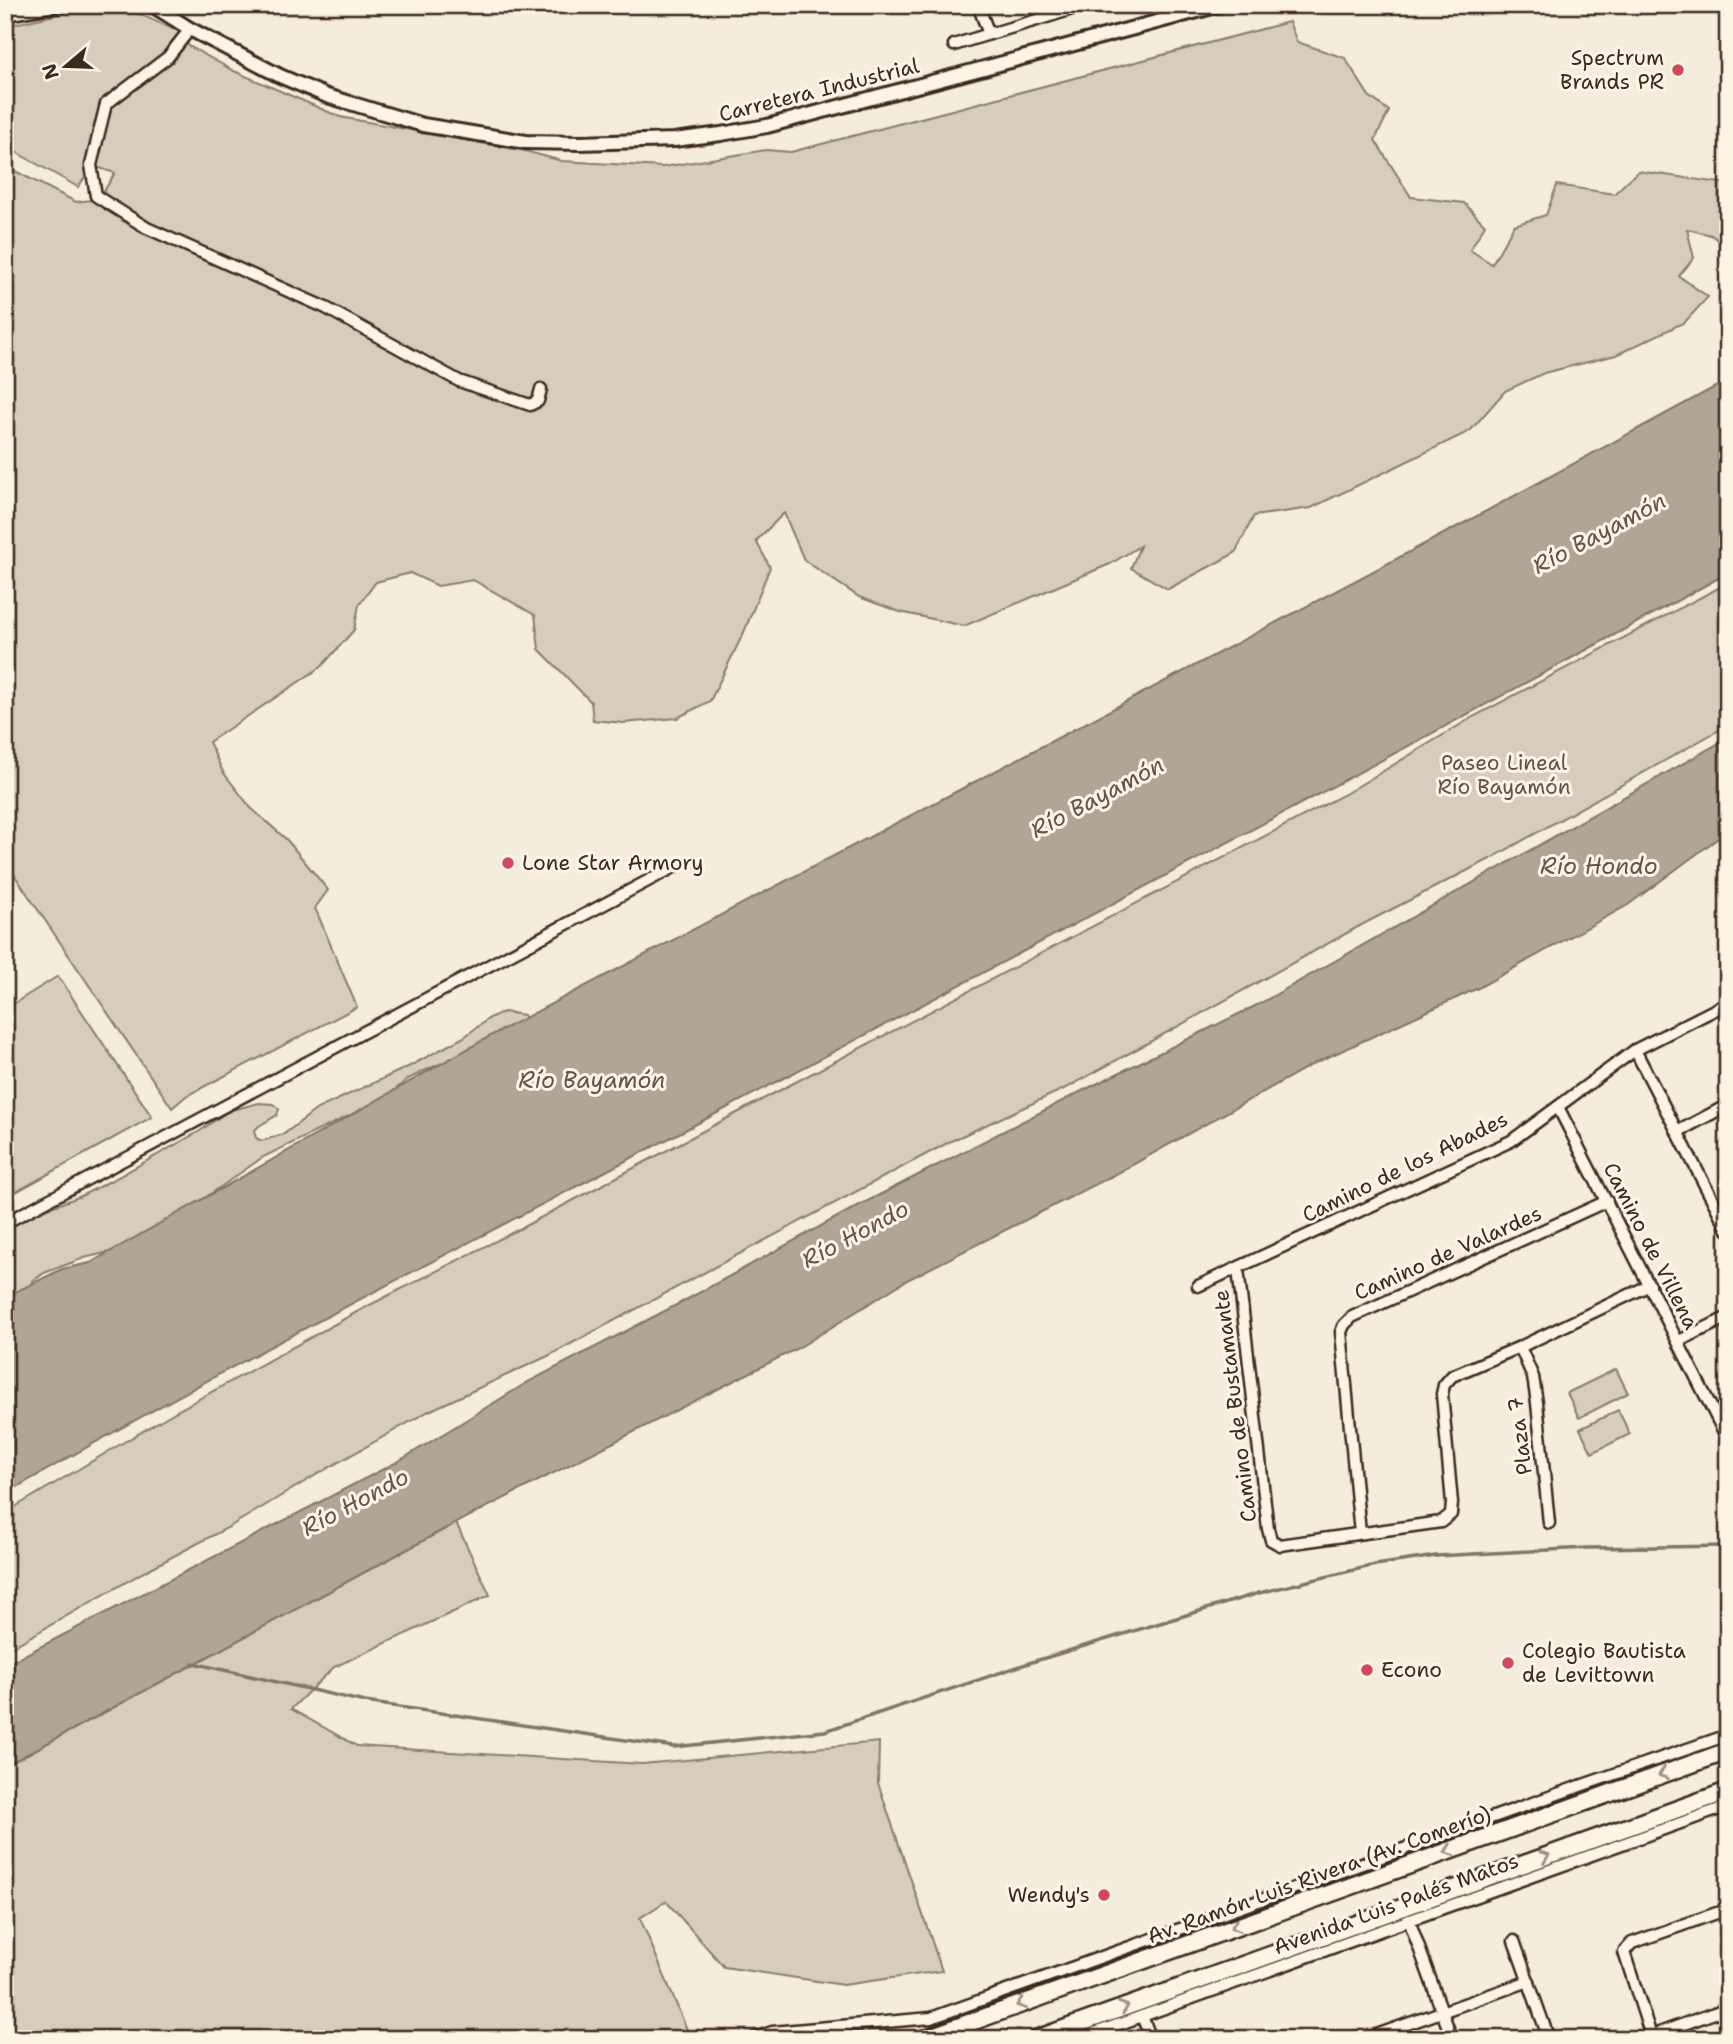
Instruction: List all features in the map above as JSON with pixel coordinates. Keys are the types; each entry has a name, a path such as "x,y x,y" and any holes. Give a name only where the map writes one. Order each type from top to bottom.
{"main road":[{"name":"Av. Ramón Luis Rivera (Av. Comerío)","path":"924,2039 1728,1751"},
{"path":"1036,2039 1728,1791"}],"street":[{"path":"8,11 55,5"},
{"name":"Carretera Industrial","path":"152,5 190,29 280,76 327,96 423,125 526,142 580,143 674,140 767,126 1220,5"},
{"path":"978,5 989,34"},
{"path":"954,45 1046,19 1084,5"},
{"path":"190,29 168,57 106,104 91,165 96,196 147,228 327,308 459,381 530,405 538,401 541,389"},
{"path":"5,1223 674,867"},
{"name":"Camino de los Abades","path":"1198,1286 1511,1141 1635,1050 1728,1003"},
{"path":"1635,1050 1677,1132 1723,1211 1728,1230"},
{"path":"1677,1132 1728,1105"},
{"name":"Camino de Villena","path":"1558,1107 1728,1440"},
{"name":"Camino de Valardes","path":"1360,1533 1341,1332 1344,1325 1352,1317 1607,1201"},
{"name":"Camino de Bustamante","path":"1238,1269 1268,1529 1271,1540 1280,1545 1441,1522 1451,1514 1452,1503 1442,1394 1444,1385 1452,1376 1650,1285"},
{"path":"1679,1341 1728,1317"},
{"name":"Plaza 7","path":"1520,1347 1532,1377 1537,1403 1549,1523"},
{"path":"752,2039 772,2032 931,2018 1728,1735"},
{"name":"Avenida Luis Palés Matos","path":"1078,2039 1728,1806"},
{"path":"1728,1909 1632,1943 1624,1952 1651,2038 1728,2008"},
{"path":"1409,1920 1452,2039"},
{"path":"1514,1941 1549,2039"},
{"path":"1365,2039 1529,1981"},
{"path":"1142,2015 1151,2039"}],"green space":[{"path":"124,7 180,32 189,46 234,71 340,117 525,151 562,161 663,167 766,150 791,152 1289,22 1297,42 1345,58 1369,96 1389,111 1375,140 1411,197 1464,203 1485,225 1470,250 1492,264 1514,225 1546,215 1557,185 1614,194 1638,171 1728,184 1728,247 1711,235 1687,229 1694,258 1679,276 1708,297 1685,322 1616,355 1544,373 1505,391 1470,431 1311,508 1254,516 1235,553 1168,589 1131,568 1140,546 1110,564 964,626 900,612 859,597 804,560 784,513 756,541 770,567 744,632 710,701 677,718 624,723 593,720 591,702 539,649 535,615 473,580 438,586 410,573 376,582 359,605 354,630 321,667 209,742 223,772 251,808 287,840 328,890 315,908 357,1007 186,1096 172,1108 5,861 5,166 76,202 99,199 115,173 93,166 78,187 5,146 5,26 86,8"},
{"name":"Paseo Lineal Río Bayamón","path":"1728,583 1728,725 1490,859 1367,922 1068,1087 951,1141 548,1356 429,1411 229,1527 5,1651 5,1513 173,1413 366,1307 1345,794 1473,717"},
{"path":"58,976 152,1117 5,1198 5,1009"},
{"path":"504,1012 524,1015 526,1022 408,1079 384,1099 263,1157 199,1202 114,1251 84,1258 44,1273 33,1281 5,1322 5,1230 40,1211 81,1196 116,1178 200,1131 228,1111 259,1103 273,1104 279,1109 277,1115 254,1131 256,1138 262,1141 284,1134 317,1109 410,1066 464,1037 491,1017"},
{"path":"1616,1369 1628,1393 1579,1418 1567,1393"},
{"path":"1618,1410 1630,1434 1592,1453 1580,1429"},
{"path":"456,1523 490,1595 334,1667 291,1709 357,1746 642,1764 879,1742 878,1783 942,1971 843,1985 724,1967 666,1901 640,1918 691,2039 5,2039 5,1766"}],"water":[{"name":"Río Bayamón","path":"1728,380 1728,573 1090,916 265,1349 5,1494 5,1297 62,1269 90,1263 494,1034 1466,522"},
{"name":"Río Hondo","path":"1728,738 1728,834 1717,839 1628,905 1478,988 1315,1063 1116,1174 907,1280 800,1347 456,1523 5,1766 5,1665 399,1461 528,1382 854,1208 1259,1004"}],"waterway":[{"path":"193,1663 365,1702 674,1747 825,1731 1035,1661 1259,1593 1375,1565 1436,1556 1587,1548 1728,1546"}],"place":[{"name":"Spectrum Brands PR","path":"1678,70"},
{"name":"Lone Star Armory","path":"508,863"},
{"name":"Colegio Bautista de Levittown","path":"1508,1663"},
{"name":"Econo","path":"1367,1670"},
{"name":"Wendy's","path":"1104,1895"}]}
